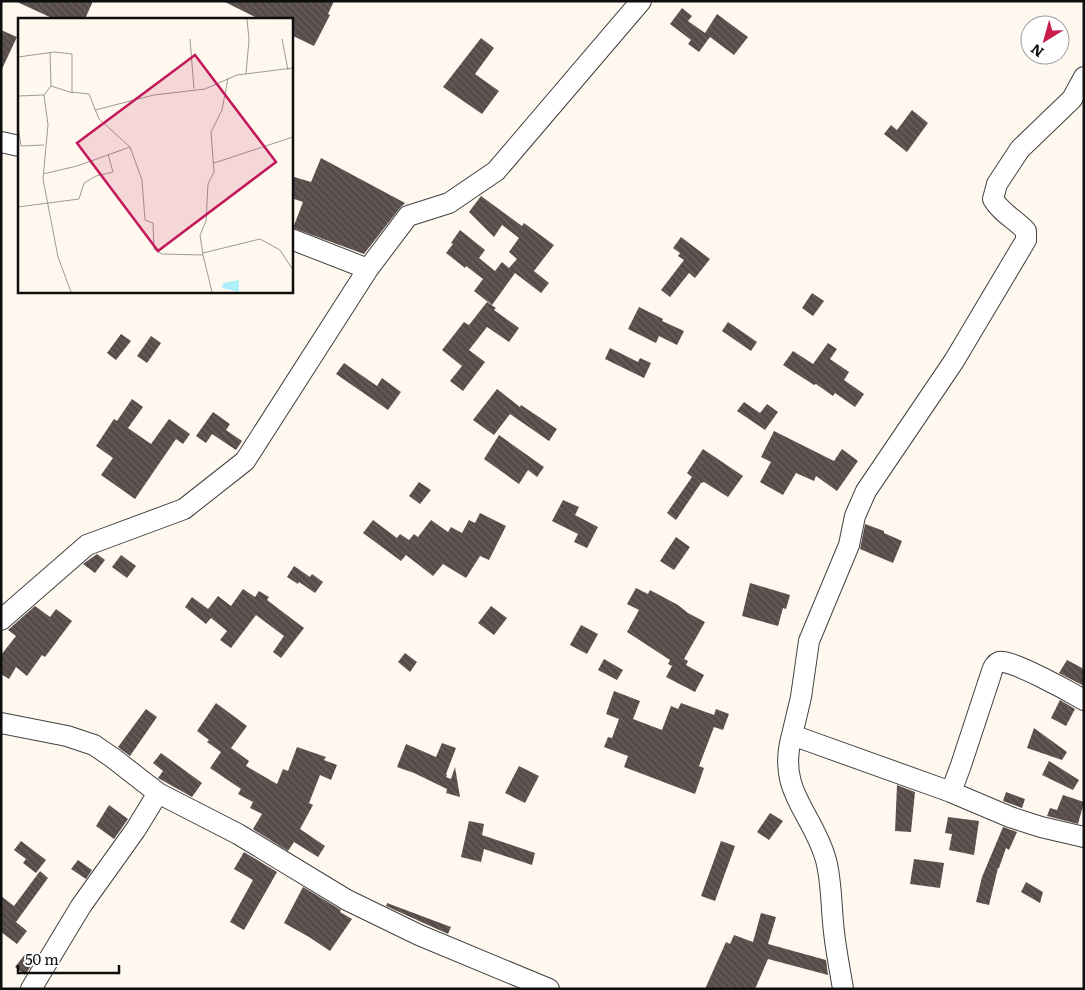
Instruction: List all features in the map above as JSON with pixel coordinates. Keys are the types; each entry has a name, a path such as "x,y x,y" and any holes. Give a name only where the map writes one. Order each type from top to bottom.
{"street":[{"path":"1,620 87,545 184,509 245,461 368,269 408,216 449,203 496,171 641,1"},
{"path":"843,989 834,934 826,861 820,842 790,785 787,762 788,749 801,697 809,641 848,545 855,516 866,491 954,361 1026,240 1026,231 999,209 992,199 997,184 1020,150 1072,99 1084,77"},
{"path":"1,142 18,146"},
{"path":"292,238 368,269"},
{"path":"951,792 962,765 991,674 997,663 1002,661 1016,666 1084,700"},
{"path":"1,723 67,736 94,746 113,758 158,793 238,834 347,900 419,935 549,989"},
{"path":"792,736 951,792 1025,822 1084,837"},
{"path":"31,989 81,906 136,830 158,793"}],"building":[{"path":"15,1 93,1 85,18 52,18"},
{"path":"223,1 334,1 328,14 330,15 314,46 292,35 292,18 257,18"},
{"path":"682,8 692,16 688,21 705,33 717,14 748,37 734,55 710,37 699,52 688,44 691,40 670,24"},
{"path":"1,30 17,37 1,71"},
{"path":"481,38 494,48 475,74 499,91 482,114 443,87"},
{"path":"912,110 928,123 907,152 884,134 891,125 897,130"},
{"path":"321,158 405,203 364,254 293,228 303,202 292,198 292,176 311,182"},
{"path":"481,196 522,226 524,223 554,245 534,271 549,283 541,293 515,273 492,305 474,291 483,279 446,253 460,230 485,250 479,258 495,271 502,262 509,268 517,259 509,252 519,238 502,225 494,237 469,212"},
{"path":"681,237 710,259 695,278 689,273 670,297 661,290 684,260 678,256 680,253 673,248"},
{"path":"812,293 824,301 813,316 802,308"},
{"path":"487,302 496,308 494,310 519,328 509,342 487,327 469,350 485,362 463,391 450,381 462,366 442,350 464,322 469,325"},
{"path":"639,307 663,319 662,321 684,331 677,345 659,336 656,343 628,329"},
{"path":"728,322 757,342 751,351 722,331"},
{"path":"121,334 131,341 116,360 107,353"},
{"path":"151,336 161,343 147,363 137,356"},
{"path":"828,343 837,349 830,359 849,372 844,380 864,394 855,407 835,393 833,396 783,365 793,351 813,364"},
{"path":"610,348 638,362 640,358 651,363 644,378 605,359"},
{"path":"344,363 377,386 382,378 401,392 388,410 336,374"},
{"path":"497,389 520,407 521,405 557,429 549,441 510,414 494,435 473,420"},
{"path":"132,399 143,407 128,428 151,444 169,419 190,434 183,444 176,439 135,499 101,475 113,458 96,446 114,419 117,421"},
{"path":"744,402 760,413 767,404 778,412 765,430 737,411"},
{"path":"213,412 230,424 226,430 242,441 236,450 212,434 206,443 196,436"},
{"path":"774,431 834,461 842,449 858,461 837,491 816,476 814,481 796,473 783,495 760,482 771,462 761,457"},
{"path":"499,435 544,467 537,477 528,470 519,484 484,459"},
{"path":"703,449 743,476 728,497 704,482 701,483 676,520 667,513 692,477 687,473"},
{"path":"419,482 431,490 420,504 409,496"},
{"path":"563,500 579,507 575,515 598,527 587,548 574,542 578,534 552,521"},
{"path":"480,513 506,526 489,560 480,556 466,578 443,564 433,576 406,555 401,561 363,533 373,520 397,538 400,534 409,540 414,534 418,537 431,520 448,532 451,527 462,533 469,520 475,523"},
{"path":"865,524 884,531 884,533 902,541 893,563 860,549"},
{"path":"676,537 690,547 674,570 660,561"},
{"path":"97,554 105,560 95,573 83,564"},
{"path":"121,555 136,566 127,578 112,567"},
{"path":"294,566 310,577 312,574 323,582 315,593 299,582 298,584 287,577"},
{"path":"750,583 790,595 786,609 783,608 778,626 742,616"},
{"path":"636,588 648,594 650,590 705,622 684,659 688,661 686,665 704,675 695,692 666,677 672,666 668,664 670,660 627,632 639,610 627,604"},
{"path":"243,589 255,597 259,591 269,597 267,600 304,628 281,658 273,652 284,636 256,615 231,648 220,640 227,631 211,618 206,624 185,607 192,597 208,609 218,596 231,606"},
{"path":"35,606 50,617 56,609 72,621 45,657 42,655 27,676 16,667 9,679 1,674 1,655 16,636 8,630"},
{"path":"491,606 507,618 494,635 478,623"},
{"path":"581,625 598,634 587,654 570,645"},
{"path":"405,653 417,662 410,672 398,662"},
{"path":"604,659 623,670 617,680 598,670"},
{"path":"1067,660 1084,669 1084,686 1059,673"},
{"path":"614,691 640,701 633,719 662,730 671,706 678,709 681,703 714,715 716,709 729,714 723,730 714,727 699,766 704,768 695,794 624,767 628,756 604,747 608,737 612,738 619,719 606,714"},
{"path":"1060,700 1075,709 1066,726 1051,718"},
{"path":"216,703 247,726 231,748 249,761 246,766 277,784 283,769 288,771 297,747 326,757 324,760 337,765 331,780 320,775 309,803 313,805 300,829 325,846 318,857 294,842 288,851 253,829 262,814 250,808 253,802 238,794 241,789 210,768 221,752 207,742 209,740 197,731"},
{"path":"146,709 157,717 130,756 118,747"},
{"path":"1034,728 1067,752 1062,760 1027,748"},
{"path":"442,743 456,748 446,777 451,779 455,767 460,797 446,793 447,789 397,767 406,744 436,757"},
{"path":"161,753 202,783 192,797 158,778 163,771 153,763"},
{"path":"1049,761 1079,780 1073,790 1042,775"},
{"path":"519,766 539,776 525,803 505,793"},
{"path":"897,785 915,792 911,832 895,831"},
{"path":"1006,792 1025,799 1022,808 1003,801"},
{"path":"1063,795 1084,802 1078,824 1047,816 1050,808 1057,810"},
{"path":"109,805 128,819 114,839 96,826"},
{"path":"770,813 783,821 769,840 757,832"},
{"path":"948,817 979,821 974,855 949,850 952,834 945,833"},
{"path":"469,821 484,824 482,835 535,853 532,865 484,849 481,862 461,857"},
{"path":"1003,827 1017,832 1009,850 1006,848 998,868 989,905 976,902 982,877"},
{"path":"21,841 46,860 36,873 23,863 26,859 14,850"},
{"path":"721,841 735,846 715,901 701,896"},
{"path":"244,852 277,872 244,930 230,922 253,880 234,869"},
{"path":"914,859 944,863 940,888 910,884"},
{"path":"78,860 92,870 86,879 71,869"},
{"path":"40,871 48,878 16,922 27,931 17,944 1,932 1,896 14,906"},
{"path":"1026,882 1043,892 1040,903 1021,892"},
{"path":"303,887 341,910 340,912 352,919 330,951 284,923"},
{"path":"387,903 451,927 448,934 386,906"},
{"path":"761,913 776,917 768,944 826,960 828,975 768,959 755,989 705,989 726,942 730,944 734,935 753,942"},
{"path":"26,953 35,960 25,975 15,967"}]}
